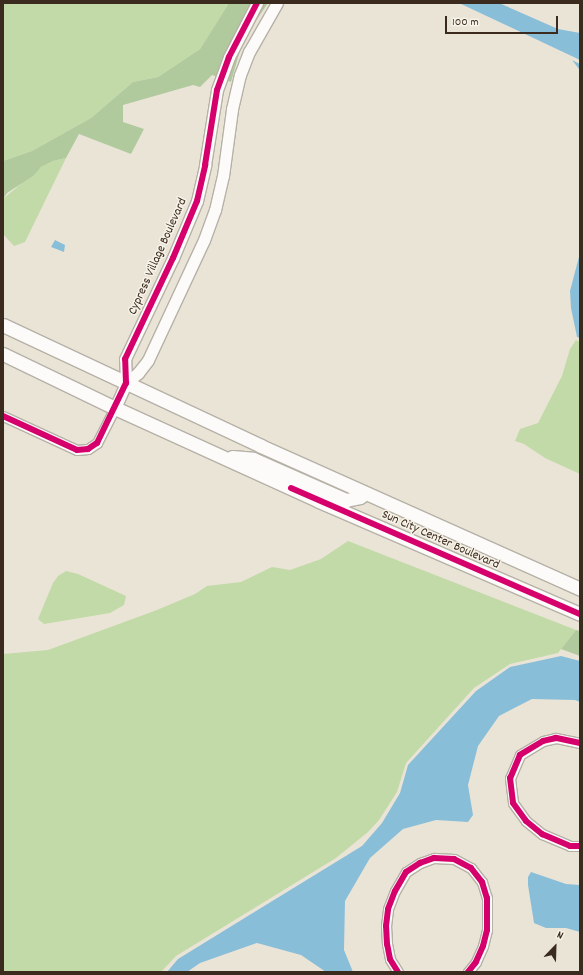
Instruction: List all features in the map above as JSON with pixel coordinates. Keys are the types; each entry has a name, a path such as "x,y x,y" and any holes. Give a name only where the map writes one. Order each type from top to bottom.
{"main road":[{"name":"Sun City Center Boulevard","path":"3,325 364,493 580,589"},
{"name":"Sun City Center Boulevard","path":"3,354 114,408 220,456 580,614"},
{"path":"220,456 253,459 346,500 360,497 364,493"}],"street":[{"name":"Cypress Village Boulevard","path":"126,383 125,359 173,258 197,201 205,165 217,90 229,57 257,3"},
{"path":"3,416 77,450 88,449 97,443 126,383 138,373 148,360 204,240 215,210 223,176 232,109 240,75 249,52 277,3"},
{"path":"580,743 556,738 543,741 520,755 510,778 513,803 526,821 542,834 570,846 580,846"},
{"path":"398,972 390,959 387,944 386,926 388,909 394,890 406,872 420,863 434,858 454,859 471,868 482,882 487,898 487,930 483,946 476,962 468,972"}],"green space":[{"path":"3,3 229,3 200,49 158,77 133,82 91,118 32,151 3,161"},
{"path":"229,3 253,3 218,77 212,75 200,87 193,85 123,105 123,122 144,129 131,154 79,134 66,158 53,161 41,167 33,176 7,193 3,199 3,161 32,151 91,118 133,82 158,77 200,49"},
{"path":"262,3 268,3 243,40 231,82 225,80 232,58"},
{"path":"66,158 25,242 14,246 3,234 3,199 41,167 53,161"},
{"path":"576,340 580,342 580,474 545,458 524,444 515,441 520,429 538,423 562,376 570,349"},
{"path":"348,541 576,630 558,653 510,664 474,688 406,763 397,792 379,820 368,832 336,858 176,956 161,972 3,972 3,654 48,650 157,610 195,594 207,586 241,582 272,567 290,570 321,559"},
{"path":"66,571 78,574 126,596 124,605 110,613 44,624 38,619 53,583 58,576"},
{"path":"576,630 580,631 580,656 561,649"}],"water":[{"path":"459,3 499,3 558,29 580,33 580,60"},
{"path":"572,60 580,64 580,87 579,69"},
{"path":"55,240 65,245 64,252 51,247"},
{"path":"580,253 580,338 577,337 571,308 570,291"},
{"path":"561,656 580,661 580,702 575,700 532,699 499,716 478,746 468,785 473,815 468,822 436,820 403,829 370,858 345,901 344,950 353,972 326,972 301,955 257,943 200,963 187,972 167,972 178,959 362,846 382,823 400,793 408,765 476,691 510,667"},
{"path":"531,872 566,884 580,885 580,932 566,928 546,928 534,923 528,885 528,877"}],"cycle path":[{"path":"3,416 77,450 88,449 97,443 126,383 125,359 173,258 197,201 205,165 217,90 229,57 257,3"},
{"path":"291,488 580,614"},
{"path":"580,743 556,738 543,741 520,755 510,778 513,803 526,821 542,834 570,846 580,846"},
{"path":"398,972 390,959 387,944 386,926 388,909 395,891 406,872 420,863 434,858 454,859 471,868 482,882 487,898 487,930 483,946 476,962 468,972"}]}
